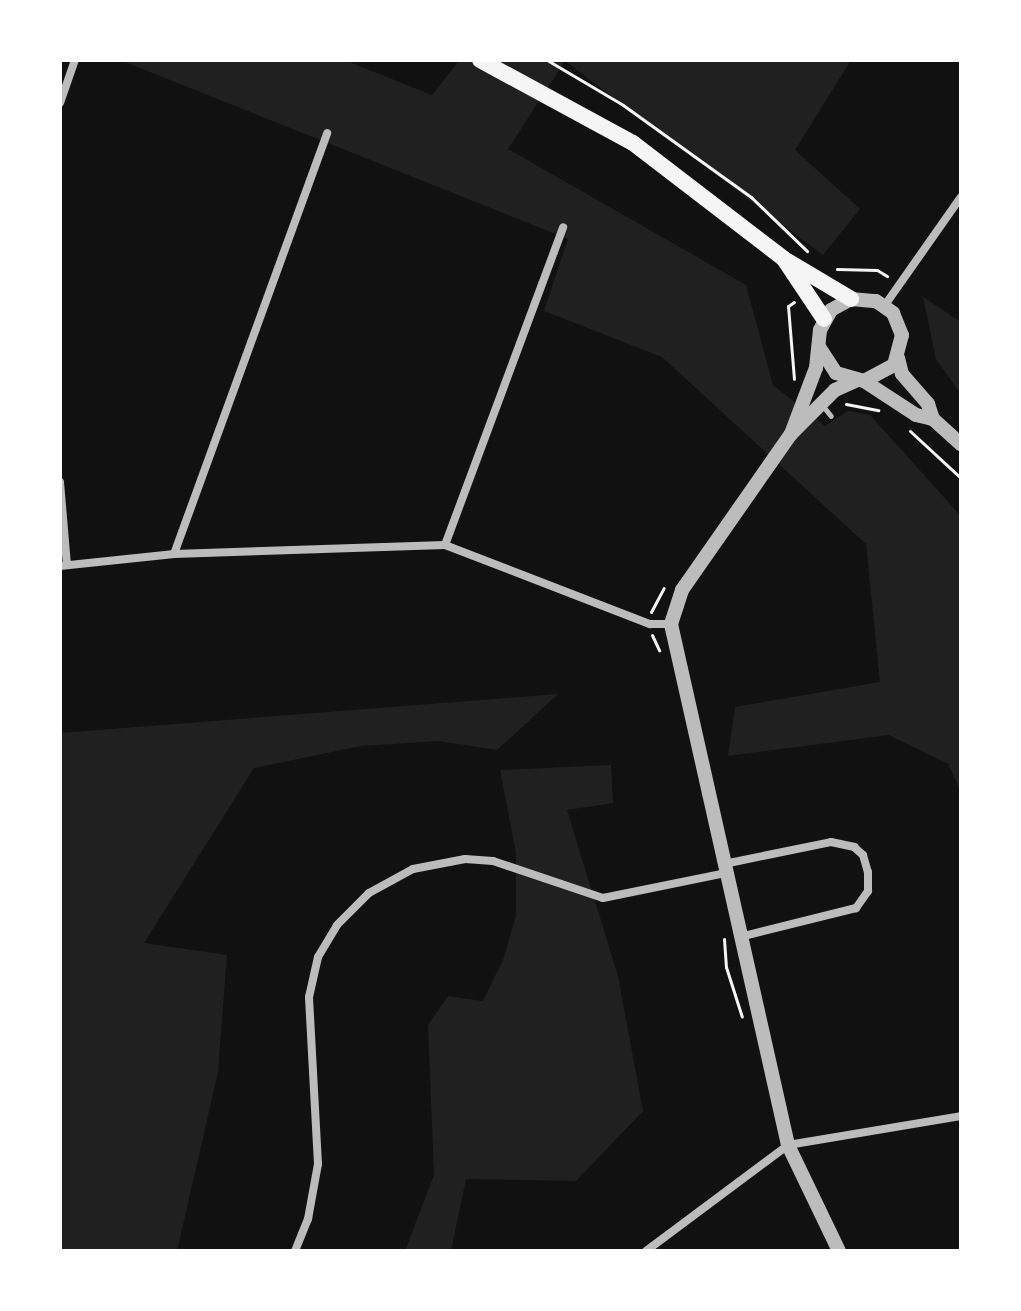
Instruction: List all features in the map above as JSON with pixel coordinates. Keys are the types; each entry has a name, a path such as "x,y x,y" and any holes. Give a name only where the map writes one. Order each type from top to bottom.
{"main road":[{"path":"480,60 633,143 784,259 851,299"},
{"path":"784,259 824,319"}],"street":[{"path":"60,103 75,60"},
{"path":"174,554 327,133"},
{"path":"885,305 961,197"},
{"path":"445,545 563,227"},
{"path":"839,1251 788,1145 671,624 682,590 791,434 819,347 824,319 851,299 885,305"},
{"path":"885,305 902,335 898,358 902,374 928,404 933,419"},
{"path":"819,347 836,373 860,381 916,415 933,419 961,444"},
{"path":"791,434 826,410 835,390 881,376 898,358"},
{"path":"60,482 64,566 174,554 445,545 650,624 671,624"},
{"path":"295,1251 308,1219 318,1164 309,997 318,957 337,925 369,893 413,869 465,859 493,861 603,898 831,842 854,847 863,855 868,872 868,891 856,908 740,937"},
{"path":"646,1251 788,1145 961,1116"}],"path":[{"path":"547,60 623,105 751,197 811,255"},
{"path":"829,268 877,270 898,284"},
{"path":"788,306 793,385"},
{"path":"826,410 843,404 884,413"},
{"path":"905,426 961,478"}],"shaded area":[{"path":"120,60 344,60 432,95 460,60 851,60 795,150 860,209 823,255 565,61 508,149 746,285 773,385 825,426 848,411 870,415 961,516 961,792 948,764 889,735 728,756 735,707 880,682 866,544 662,357 544,311 568,239"},
{"path":"923,297 961,322 961,394 936,359"},
{"path":"558,694 497,750 439,741 361,746 254,768 144,943 227,955 218,1072 177,1251 60,1251 60,733"},
{"path":"611,765 613,803 567,810 618,976 643,1111 576,1181 466,1179 451,1251 405,1251 434,1175 428,1025 448,996 483,1001 503,960 516,916 516,853 500,770"}]}
